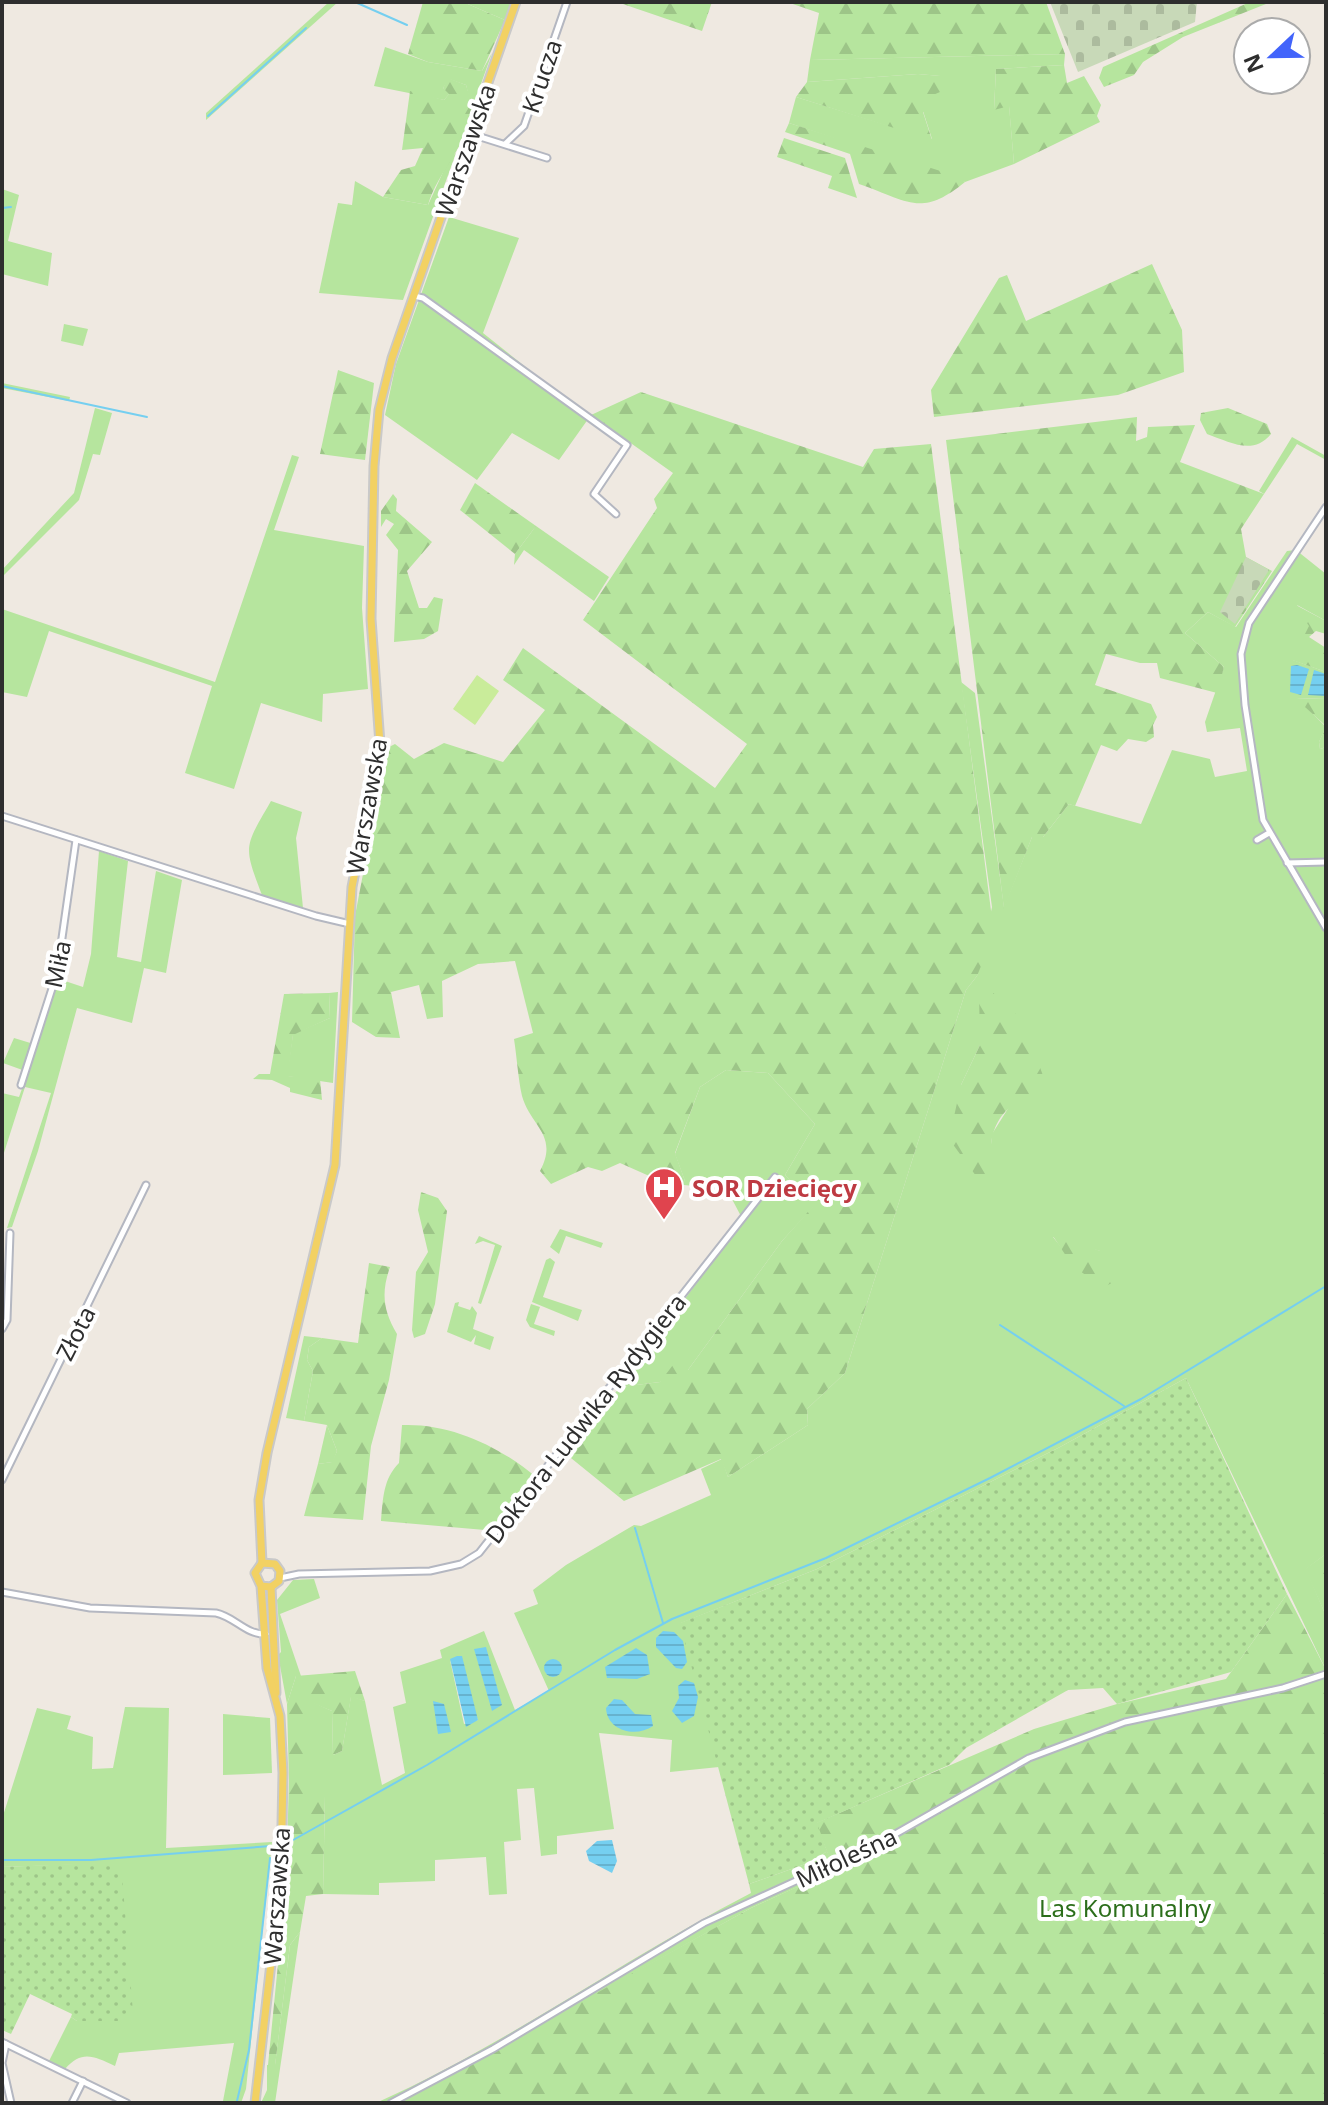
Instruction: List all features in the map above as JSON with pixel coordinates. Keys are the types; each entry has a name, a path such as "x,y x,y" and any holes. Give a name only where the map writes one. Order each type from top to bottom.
{"main road":[{"name":"Warszawska","path":"268,1634 261,1586 255,1573 266,1563 259,1529 259,1500 267,1453 335,1165 354,868 374,788 380,744 371,595 377,423 384,386 516,2"},
{"path":"261,1586 271,1587 280,1574 266,1563"},
{"name":"Warszawska","path":"254,2101 282,1855 282,1742 276,1695 267,1668 271,1587"}],"street":[{"name":"Krucza","path":"505,144 524,126 567,2"},
{"path":"471,134 547,158"},
{"path":"414,296 423,298 627,445 594,494 616,514"},
{"path":"1326,507 1249,623 1243,641 1245,705 1260,806 1269,833 1326,928"},
{"path":"2,816 316,916 350,924"},
{"path":"1257,840 1269,833"},
{"name":"Miła","path":"21,1085 57,973 76,840"},
{"path":"1287,863 1326,862"},
{"name":"Doktora Ludwika Rydygiera","path":"280,1574 430,1571 461,1564 479,1553 775,1177"},
{"name":"Złota","path":"2,1480 146,1185"},
{"path":"2,1329 7,1320 10,1233"},
{"path":"2,1592 90,1608 216,1613 229,1617 250,1632 268,1634"},
{"name":"Miłoleśna","path":"391,2103 469,2063 704,1923 883,1841 1029,1758 1125,1722 1283,1688 1326,1674"},
{"path":"11,2103 2,2063 4,2043 127,2103"},
{"path":"72,2103 83,2081"}],"green space":[{"path":"329,2 338,2 206,120 206,113"},
{"path":"423,2 463,2 505,20 482,71 428,62 408,54"},
{"path":"463,2 511,2 505,20"},
{"path":"617,2 712,2 702,31"},
{"path":"787,2 1046,2 1065,54 810,60 819,13"},
{"path":"1050,2 1197,2 1195,22 1078,72"},
{"path":"1250,2 1271,2 1183,37 1143,62 1134,75 1104,87 1099,78 1103,67"},
{"path":"385,47 428,62 482,71 492,53 472,109 466,85 449,79 443,88 450,93 444,100 374,86"},
{"path":"1065,54 1064,65 996,69 994,109 1009,105 1014,164 965,182 789,123 796,97 932,139 923,111 940,76 918,74 807,82 810,60"},
{"path":"1064,65 1067,83 1084,76 1101,105 1097,116 1100,122 1014,164 1009,106 994,110 996,69"},
{"path":"918,74 941,76 940,92 933,95 933,110 923,112 932,140 796,97 807,82"},
{"path":"448,78 466,85 472,110 465,135 428,205 383,197 401,170 415,166 423,148 402,150 410,91 444,100 449,94 443,88"},
{"path":"789,123 953,175 965,182 937,200 914,203 902,200 859,184 850,154 785,132"},
{"path":"784,138 845,158 857,198 828,188 832,176 777,157"},
{"path":"456,153 403,300 319,293 338,203 352,205 355,181 383,197 428,205 449,159"},
{"path":"2,189 19,195 8,241 52,253 48,286 2,274"},
{"path":"449,217 519,238 483,333 591,415 559,460 512,433 477,480 385,415 396,364"},
{"path":"1152,264 1182,330 1184,372 1118,395 934,417 931,390 999,278 1007,275 1026,321"},
{"path":"64,324 88,329 83,346 61,341"},
{"path":"338,370 374,383 365,460 320,454"},
{"path":"2,383 70,397 69,401 2,388"},
{"path":"641,392 863,467 874,449 931,444 994,934 977,976 966,990 845,1373 807,1409 808,1425 728,1477 721,1459 624,1501 566,1454 620,1387 660,1382 676,1361 688,1370 782,1241 815,1204 785,1175 815,1124 768,1073 726,1070 700,1087 675,1153 685,1181 665,1183 620,1163 602,1171 588,1167 551,1184 540,1171 545,1159 545,1140 526,1107 519,1082 514,1039 533,1033 515,961 478,964 442,981 443,1017 427,1019 419,985 391,992 400,1038 376,1037 352,1022 355,916 387,748 395,744 414,759 444,743 503,762 545,710 503,680 523,648 715,788 747,744 583,620 657,508 654,499 673,473 591,415"},
{"path":"95,408 112,413 100,455 93,454 79,500 2,577 2,570 74,493"},
{"path":"1228,408 1267,424 1271,434 1264,441 1249,446 1207,434 1200,420 1201,413"},
{"path":"1137,417 1136,441 1147,437 1148,427 1195,425 1180,462 1264,494 1241,529 1246,557 1272,571 1235,627 1208,612 1185,633 1224,667 1217,693 1160,678 1157,663 1140,663 1106,654 1095,685 1151,704 1157,717 1153,725 1154,737 1146,742 1128,739 1117,751 1101,745 1075,806 1069,804 1043,837 1032,837 1004,909 946,440"},
{"path":"1292,437 1326,456 1326,460 1297,444 1264,494 1259,491"},
{"path":"292,455 299,457 274,530 364,546 362,608 368,689 323,694 322,722 261,703 234,789 185,773 212,686 49,631 27,697 2,692 2,609 215,682"},
{"path":"475,483 536,526 515,554 460,510"},
{"path":"393,494 397,499 396,511 432,542 407,571 419,608 427,608 434,597 443,599 438,631 424,639 394,642 398,550 386,535 394,524 386,519 381,527 381,511"},
{"path":"536,526 609,577 594,601 524,550 514,565 515,554"},
{"path":"1296,550 1326,574 1326,621 1297,605 1310,626 1293,660 1326,672 1326,699 1297,698 1326,727 1319,742 1320,749 1326,747 1326,1554 1306,1569 1326,1616 1326,1670 1186,1378 1060,1447 817,1569 681,1623 719,1767 670,1772 672,1740 599,1733 614,1829 557,1836 557,1854 541,1856 534,1788 517,1789 521,1840 504,1842 507,1894 489,1895 486,1857 435,1860 435,1881 379,1883 379,1895 323,1894 325,1797 310,1796 310,1701 332,1711 333,1755 342,1751 351,1696 365,1701 382,1785 405,1773 393,1707 406,1703 400,1672 442,1658 440,1650 484,1631 515,1710 549,1691 514,1613 538,1604 533,1590 566,1565 634,1525 641,1526 711,1495 701,1469 722,1459 728,1477 808,1425 807,1409 845,1373 966,990 977,976 992,907 961,682 975,693 1004,907 1032,837 1043,837 1069,804 1141,824 1172,750 1210,759 1215,777 1247,771 1240,728 1207,732 1205,722 1224,667 1185,633 1208,612 1236,627 1287,551","holes":["980,1045 1009,1107 992,1134 990,1155 961,1085","1053,1237 1100,1251 1061,1247","450,1660 478,1720 464,1724"]},
{"path":"1246,557 1269,570 1235,624 1220,612"},
{"path":"1294,604 1326,621 1326,634 1316,631 1309,637 1326,648 1326,672 1292,660 1309,626"},
{"path":"477,675 499,691 475,725 453,709"},
{"path":"1295,698 1326,699 1326,726"},
{"path":"1326,726 1326,747 1320,749 1319,742"},
{"path":"271,801 302,812 296,838 303,908 262,895 249,856 251,838"},
{"path":"99,851 128,861 117,957 141,962 156,871 182,880 166,973 144,968 132,1023 77,1008 38,1151 12,1227 7,1228 51,1093 25,1087 2,1159 2,1093 19,1097 28,1072 3,1063 14,1038 37,1045 59,979 83,987 91,954"},
{"path":"987,987 1023,1021 1049,1092 1012,1106 1001,1117 993,1133 991,1149 995,1164 979,1180 949,1139 961,1085 980,1045 979,991"},
{"path":"338,992 333,1083 287,1076 293,1034 330,1018 329,993"},
{"path":"329,993 330,1018 293,1035 288,1076 320,1079 322,1100 290,1092 290,1088 272,1080 253,1079 259,1074 270,1074 284,994"},
{"path":"726,1070 768,1073 815,1124 785,1175 816,1204 782,1241 688,1370 660,1382 620,1387 743,1220 724,1184 703,1187 665,1183 685,1181 675,1154 700,1087"},
{"path":"421,1192 438,1198 447,1211 435,1304 425,1334 414,1338 416,1272 428,1252 418,1210"},
{"path":"1061,1226 1073,1240 1100,1251 1115,1281 1103,1288 1072,1265 1053,1236"},
{"path":"560,1229 603,1243 601,1248 566,1236 559,1254 550,1247"},
{"path":"479,1236 502,1246 481,1304 478,1303 495,1245 483,1241 475,1244"},
{"path":"550,1258 555,1262 543,1297 582,1310 578,1321 532,1302 546,1260"},
{"path":"369,1263 390,1267 385,1301 397,1334 389,1380 371,1446 363,1520 304,1516 318,1464 332,1462 337,1451 327,1425 304,1421 313,1371 307,1360 309,1347 322,1338 358,1343"},
{"path":"459,1302 458,1306 470,1310 472,1306 477,1313 473,1329 494,1337 490,1350 474,1344 476,1335 471,1342 447,1332 455,1303"},
{"path":"531,1304 540,1307 534,1324 555,1331 554,1336 530,1327 526,1320"},
{"path":"304,1336 322,1338 309,1347 307,1360 313,1371 304,1421 286,1418"},
{"path":"1186,1378 1287,1594 1231,1672 1117,1704 1103,1688 1068,1690 966,1748 949,1765 817,1823 827,1851 814,1861 749,1884 680,1623 817,1569 1060,1447"},
{"path":"327,1425 337,1451 333,1462 318,1464"},
{"path":"402,1425 439,1428 474,1439 508,1456 537,1478 492,1535 485,1530 381,1521 387,1483 399,1463"},
{"path":"1326,1554 1326,1616 1305,1569"},
{"path":"314,1579 320,1598 280,1614 301,1676 296,1676 287,1704 278,1655 281,1652 277,1600 293,1580"},
{"name":"Las Komunalny","path":"1287,1594 1326,1670 1326,2103 397,2103 751,1908 834,1870 816,1823 1034,1729 1117,1704 1226,1679"},
{"path":"355,1671 365,1701 351,1697 342,1751 333,1755 332,1711 310,1702 310,1796 325,1796 323,1894 306,1896 300,1932 290,1945 275,2066 268,2065 286,1883 289,1781 287,1704 296,1676"},
{"path":"125,1707 169,1708 166,1848 272,1842 246,2089 241,2103 223,2101 234,2043 119,2053 115,2066 88,2057 77,2059 65,2069 49,2061 71,2017 77,2021 121,1863 2,1867 2,1819 37,1708 71,1716 67,1729 93,1737 92,1769 113,1768"},
{"path":"223,1714 270,1718 272,1773 223,1775"},
{"path":"827,1851 835,1870 751,1908 397,2103 376,2103 472,2055 751,1893 749,1884 814,1861"},
{"path":"121,1862 133,2013 126,2021 77,2021 71,2017 72,2014 30,1994 11,2034 2,2030 2,1867"},
{"path":"300,1932 275,2103 261,2103 267,2090 267,2065 275,2065 290,1945"}],"water":[{"path":"1291,666 1309,669 1301,695 1290,692"},
{"path":"1314,670 1326,674 1326,696 1308,695"},
{"path":"663,1631 674,1632 683,1641 687,1662 682,1669 676,1668 656,1647 656,1638"},
{"path":"486,1647 502,1705 492,1711 474,1649"},
{"path":"636,1648 647,1655 650,1674 637,1679 607,1678 605,1667"},
{"path":"462,1656 478,1720 466,1727 450,1659"},
{"path":"553,1659 562,1668 553,1677 544,1668"},
{"path":"685,1680 694,1683 698,1697 694,1716 682,1723 672,1711 679,1698 678,1686"},
{"path":"614,1699 622,1700 635,1714 651,1715 653,1726 631,1732 617,1727 611,1722 606,1708"},
{"path":"433,1701 444,1704 451,1732 438,1734"},
{"path":"612,1840 617,1861 612,1873 589,1861 586,1851 597,1841"}],"waterway":[{"path":"355,2 407,25"},
{"path":"208,116 306,28"},
{"path":"2,208 11,207"},
{"path":"2,386 147,417"},
{"path":"286,1844 427,1765 615,1650 672,1619 826,1558 990,1478 1141,1399 1326,1286"},
{"path":"1000,1325 1124,1406"},
{"path":"635,1528 663,1623"},
{"path":"2,1860 91,1860 271,1846"},
{"path":"237,2101 249,2050 270,1858"}],"place":[{"name":"SOR Dziecięcy","path":"664,1221"}]}
